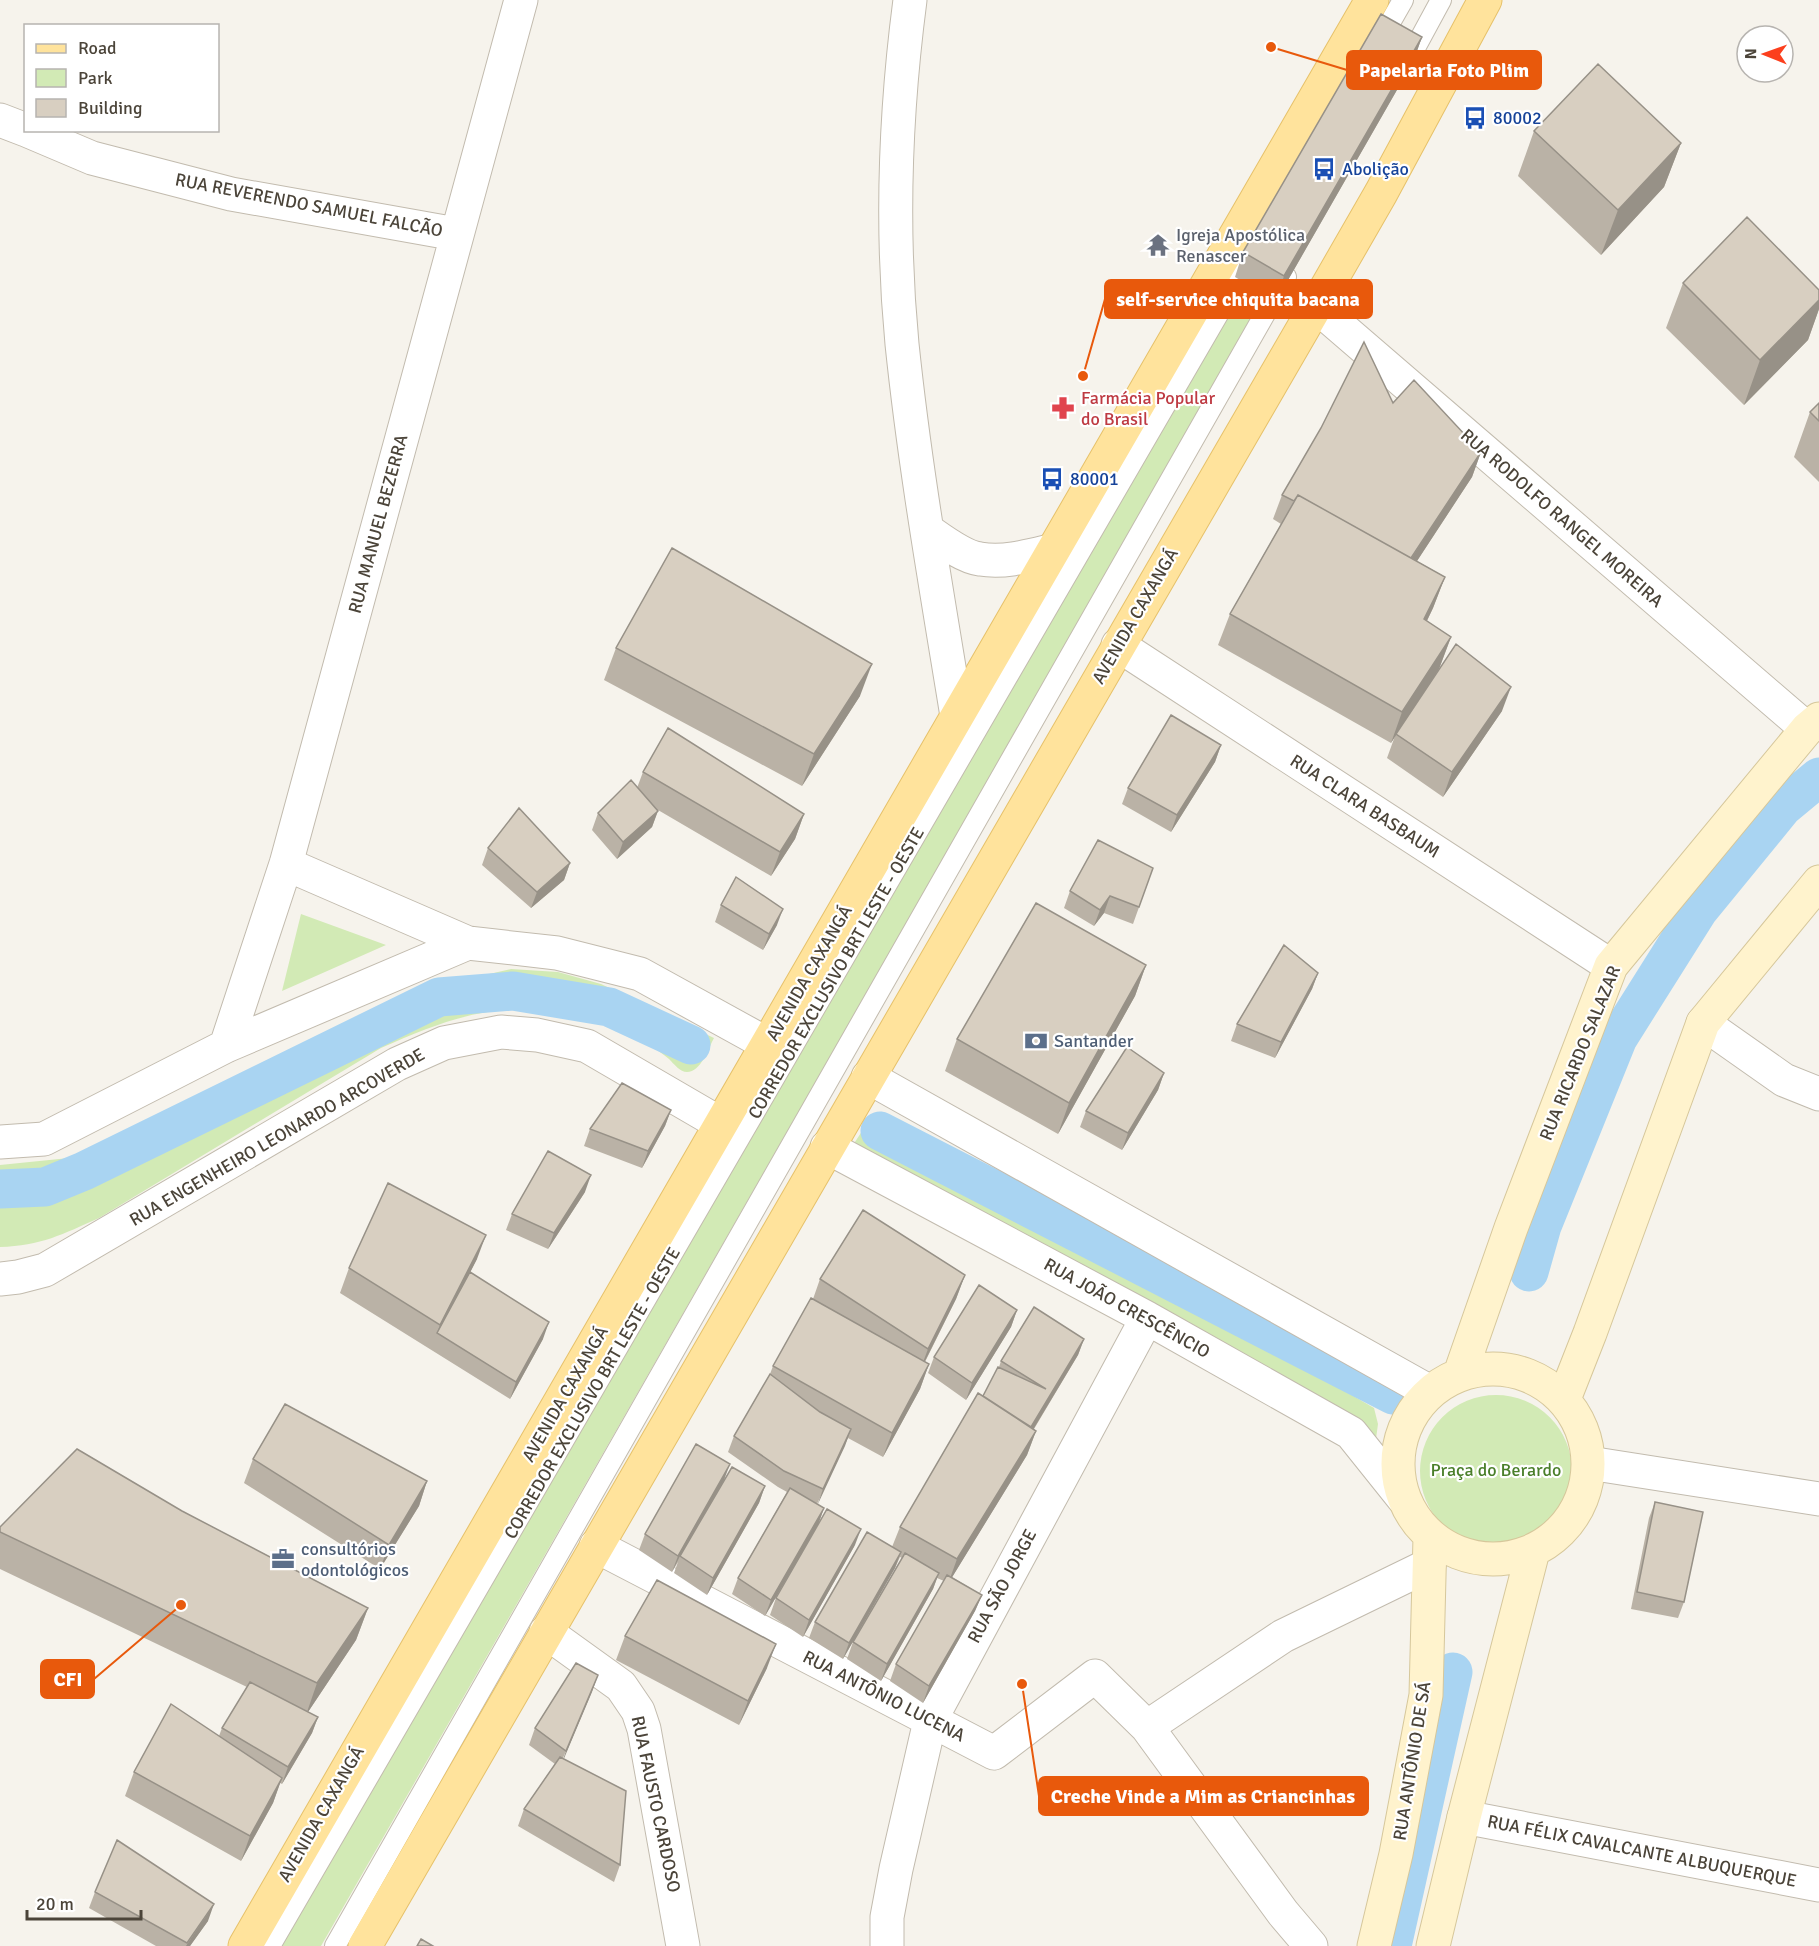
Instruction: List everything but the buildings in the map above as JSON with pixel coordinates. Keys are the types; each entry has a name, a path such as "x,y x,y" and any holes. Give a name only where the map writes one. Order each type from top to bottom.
{"main road":[{"name":"AVENIDA CAXANGÁ","path":"245,1946 1372,0"},
{"name":"AVENIDA CAXANGÁ","path":"365,1946 1316,306 1485,0"}],"street":[{"name":"RUA MANUEL BEZERRA","path":"226,1046 286,864 521,0"},
{"path":"910,0 897,138 897,242 902,343 927,530 957,716"},
{"name":"RUA REVERENDO SAMUEL FALCÃO","path":"0,120 24,129"},
{"name":"RUA REVERENDO SAMUEL FALCÃO","path":"31,132 92,158 231,194 456,234"},
{"name":"RUA RODOLFO RANGEL MOREIRA","path":"1316,306 1813,724"},
{"path":"927,530 948,545 978,559 1015,559 1054,550"},
{"name":"RUA CLARA BASBAUM","path":"1118,645 1611,966"},
{"name":"RUA RICARDO SALAZAR","path":"1460,1374 1511,1228 1611,966 1813,724"},
{"path":"286,864 468,944 557,952 640,974 767,1044"},
{"path":"1564,1400 1703,1023 1819,882"},
{"path":"0,1142 44,1139 226,1046 468,944"},
{"path":"1703,1023 1784,1080 1819,1094"},
{"name":"RUA ENGENHEIRO LEONARDO ARCOVERDE","path":"0,1279 18,1278 45,1270 398,1064 444,1043 501,1032 537,1035 587,1046 721,1124"},
{"path":"868,1077 1430,1392"},
{"name":"RUA JOÃO CRESCÊNCIO","path":"827,1147 1147,1318 1351,1433 1403,1498"},
{"name":"RUA SÃO JORGE","path":"887,1946 887,1917 896,1869 930,1721 1147,1318"},
{"path":"1311,1946 1283,1913 1147,1727 1283,1636 1430,1551 1453,1552 1479,1560 1507,1560 1533,1551 1556,1536 1574,1515 1585,1491 1589,1463 1586,1440 1577,1418 1564,1400 1542,1382 1516,1371 1488,1368 1460,1374 1430,1392 1412,1414 1401,1441 1398,1470 1403,1498 1430,1551"},
{"path":"1589,1463 1819,1499"},
{"name":"RUA ANTÔNIO LUCENA","path":"596,1546 994,1753 1095,1676 1147,1727"},
{"name":"RUA ANTÔNIO DE SÁ","path":"1374,1946 1396,1854 1426,1695 1430,1551"},
{"path":"1433,1946 1533,1551"},
{"name":"RUA FAUSTO CARDOSO","path":"546,1632 621,1686 638,1712 644,1729 683,1946"},
{"name":"RUA FÉLIX CAVALCANTE ALBUQUERQUE","path":"1464,1817 1819,1886"}],"lane":[{"path":"1367,62 1403,0"},
{"path":"1398,78 1441,0"},
{"name":"CORREDOR EXCLUSIVO BRT LESTE - OESTE","path":"270,1946 1259,244"},
{"path":"335,1946 1295,261"}],"green space":[{"path":"1241,281 1266,295 321,1946 280,1946"},
{"path":"301,914 386,945 282,991"},
{"path":"511,969 558,972 601,984 714,1038 700,1064 692,1071 684,1072 653,1047 623,1030 589,1018 529,1009 480,1013 456,1019 381,1048 99,1218 40,1242 0,1247 0,1165 69,1158 93,1149 441,985"},
{"path":"872,1116 1374,1408 1378,1424 1375,1446 853,1145"},
{"name":"Praça do Berardo","path":"1496,1395 1525,1401 1550,1417 1566,1442 1572,1471 1566,1500 1550,1525 1525,1541 1496,1547 1467,1541 1442,1525 1426,1500 1420,1471 1426,1442 1442,1417 1467,1401"}],"waterway":[{"path":"1529,1272 1542,1226 1618,1038 1698,911 1783,807 1819,777"},
{"path":"0,1189 45,1187 84,1171 439,997 513,991 609,1007 691,1045"},
{"path":"880,1131 1393,1395"},
{"path":"1392,1946 1453,1672"}],"place":[{"name":"Papelaria Foto Plim","path":"1271,47"},
{"name":"80002","path":"1475,118"},
{"name":"Abolição","path":"1324,169"},
{"name":"Igreja Apostólica Renascer","path":"1158,245"},
{"name":"self-service chiquita bacana","path":"1083,376"},
{"name":"Farmácia Popular do Brasil","path":"1063,408"},
{"name":"80001","path":"1052,479"},
{"name":"Santander","path":"1036,1041"},
{"name":"consultórios odontológicos","path":"283,1559"},
{"name":"CFI","path":"181,1605"},
{"name":"Creche Vinde a Mim as Criancinhas","path":"1022,1684"}]}
